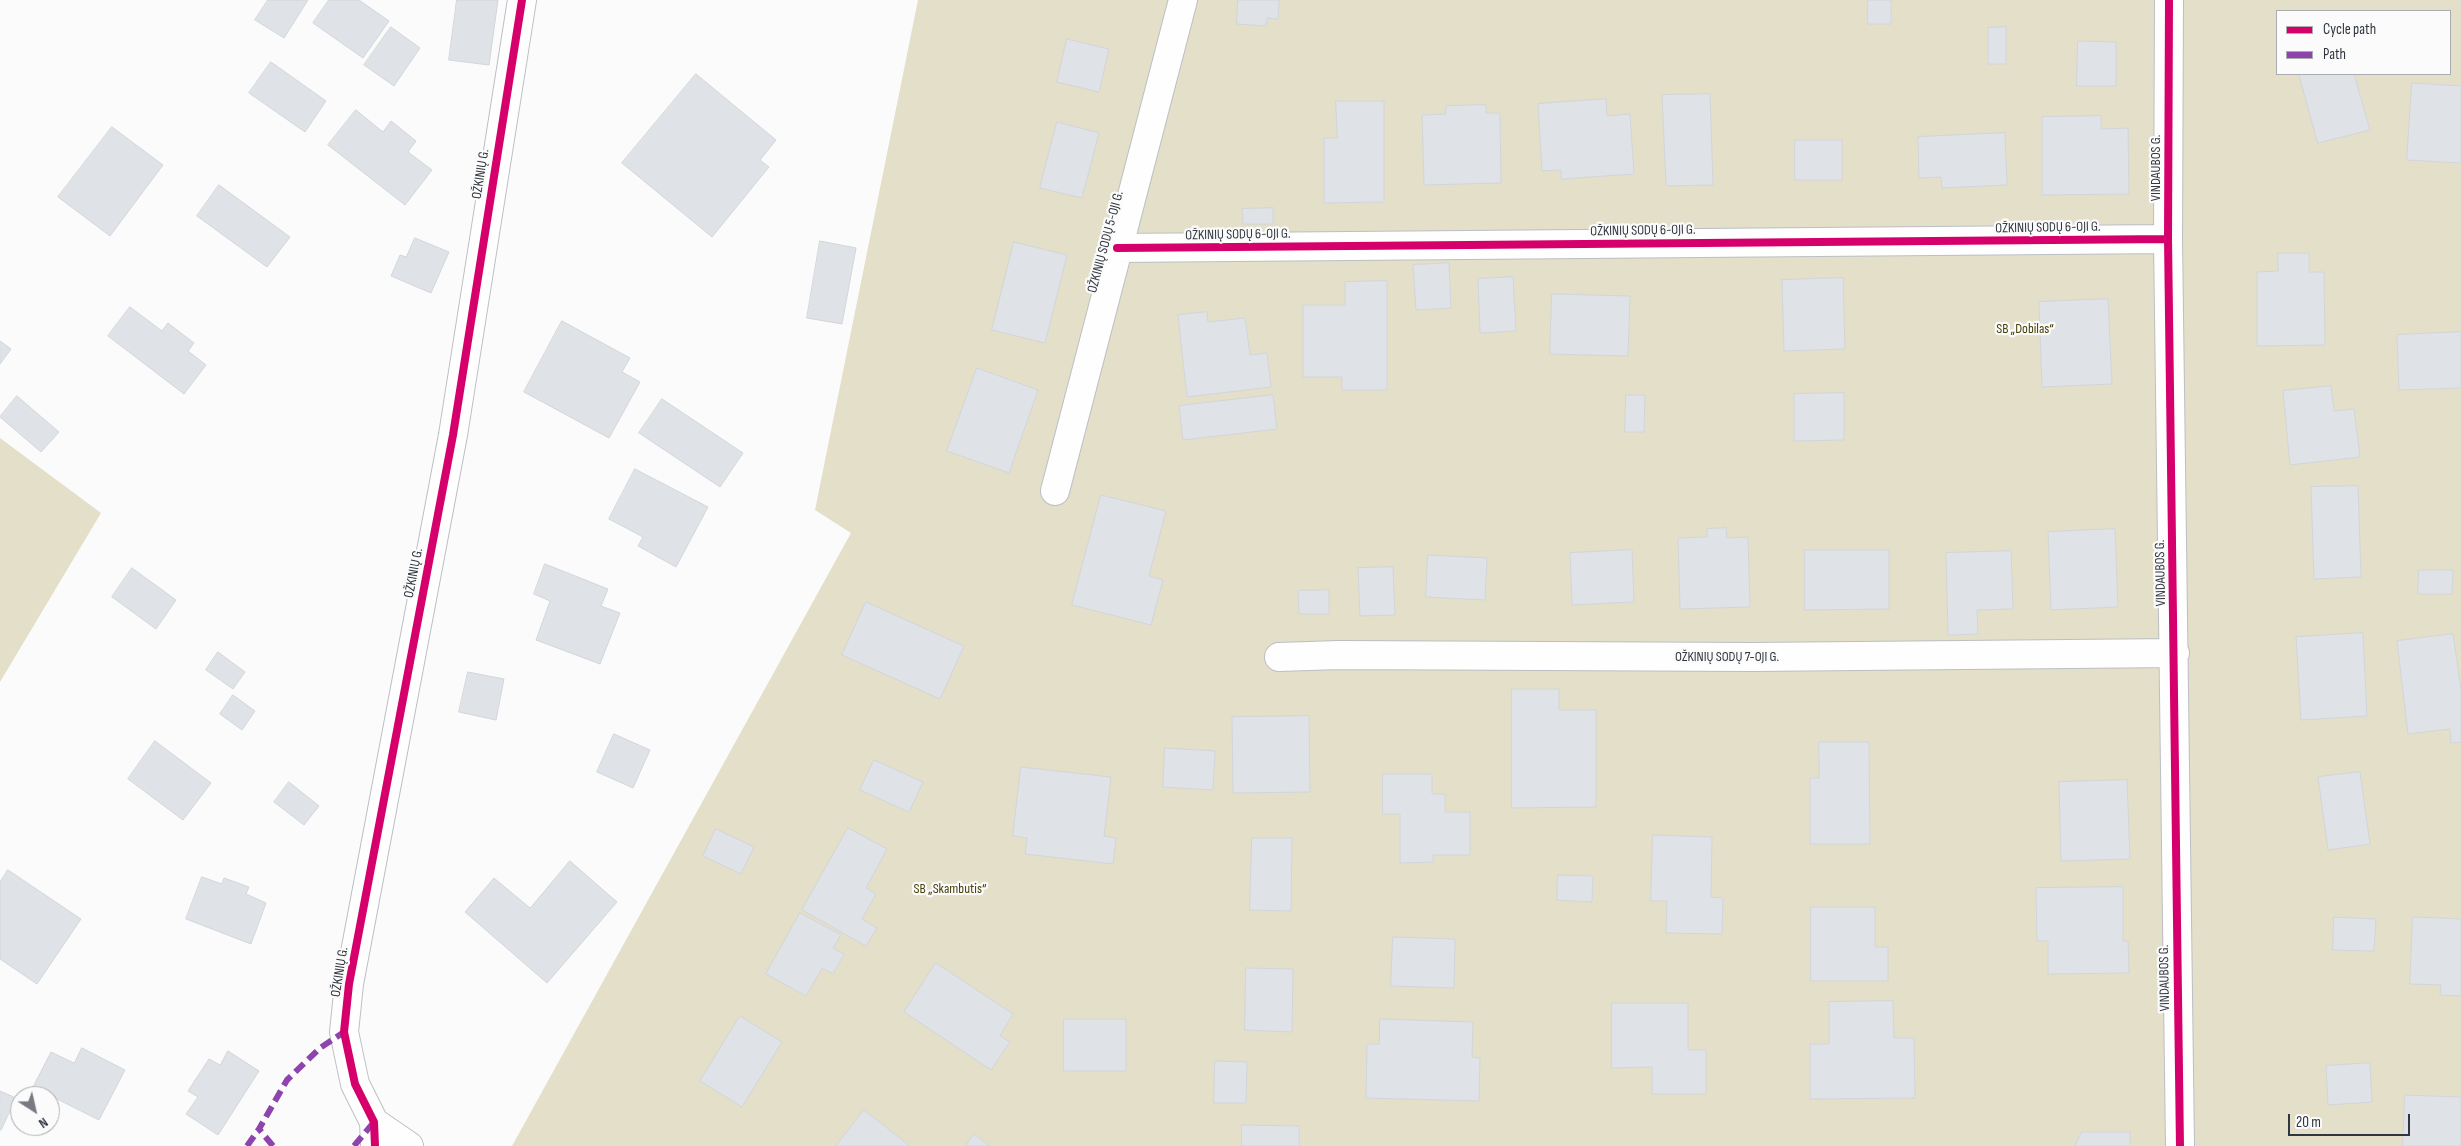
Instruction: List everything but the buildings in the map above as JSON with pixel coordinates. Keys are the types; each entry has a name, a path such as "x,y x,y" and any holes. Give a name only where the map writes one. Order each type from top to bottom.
{"street":[{"name":"OŽKINIŲ G.","path":"375,1134 356,1084 344,1032 349,984 453,435 522,0"},
{"name":"OŽKINIŲ SODŲ 5-OJI G.","path":"1054,491 1183,0"},
{"name":"VINDAUBOS G.","path":"2169,0 2168,239 2175,654 2180,1146"},
{"name":"OŽKINIŲ SODŲ 6-OJI G.","path":"1117,248 2168,239"},
{"name":"OŽKINIŲ SODŲ 7-OJI G.","path":"1278,657 1339,655 1762,657 2175,654"},
{"path":"375,1134 409,1146"}],"green space":[{"path":"918,0 2461,0 2461,1146 512,1146 851,533 815,510"},
{"path":"0,438 101,513 0,682"}],"marked path":[{"path":"273,1146 259,1129 287,1080 320,1048 344,1032"},
{"path":"354,1146 374,1122"},
{"path":"247,1146 259,1129"}],"cycle path":[{"path":"375,1146 374,1122 355,1084 344,1032 349,984 453,435 522,0"},
{"path":"2169,0 2168,239 2180,1146"},
{"path":"1117,248 2168,239"}],"park label":[{"name":"SB „Dobilas“","path":"2025,329"},
{"name":"SB „Skambutis“","path":"950,889"}]}
